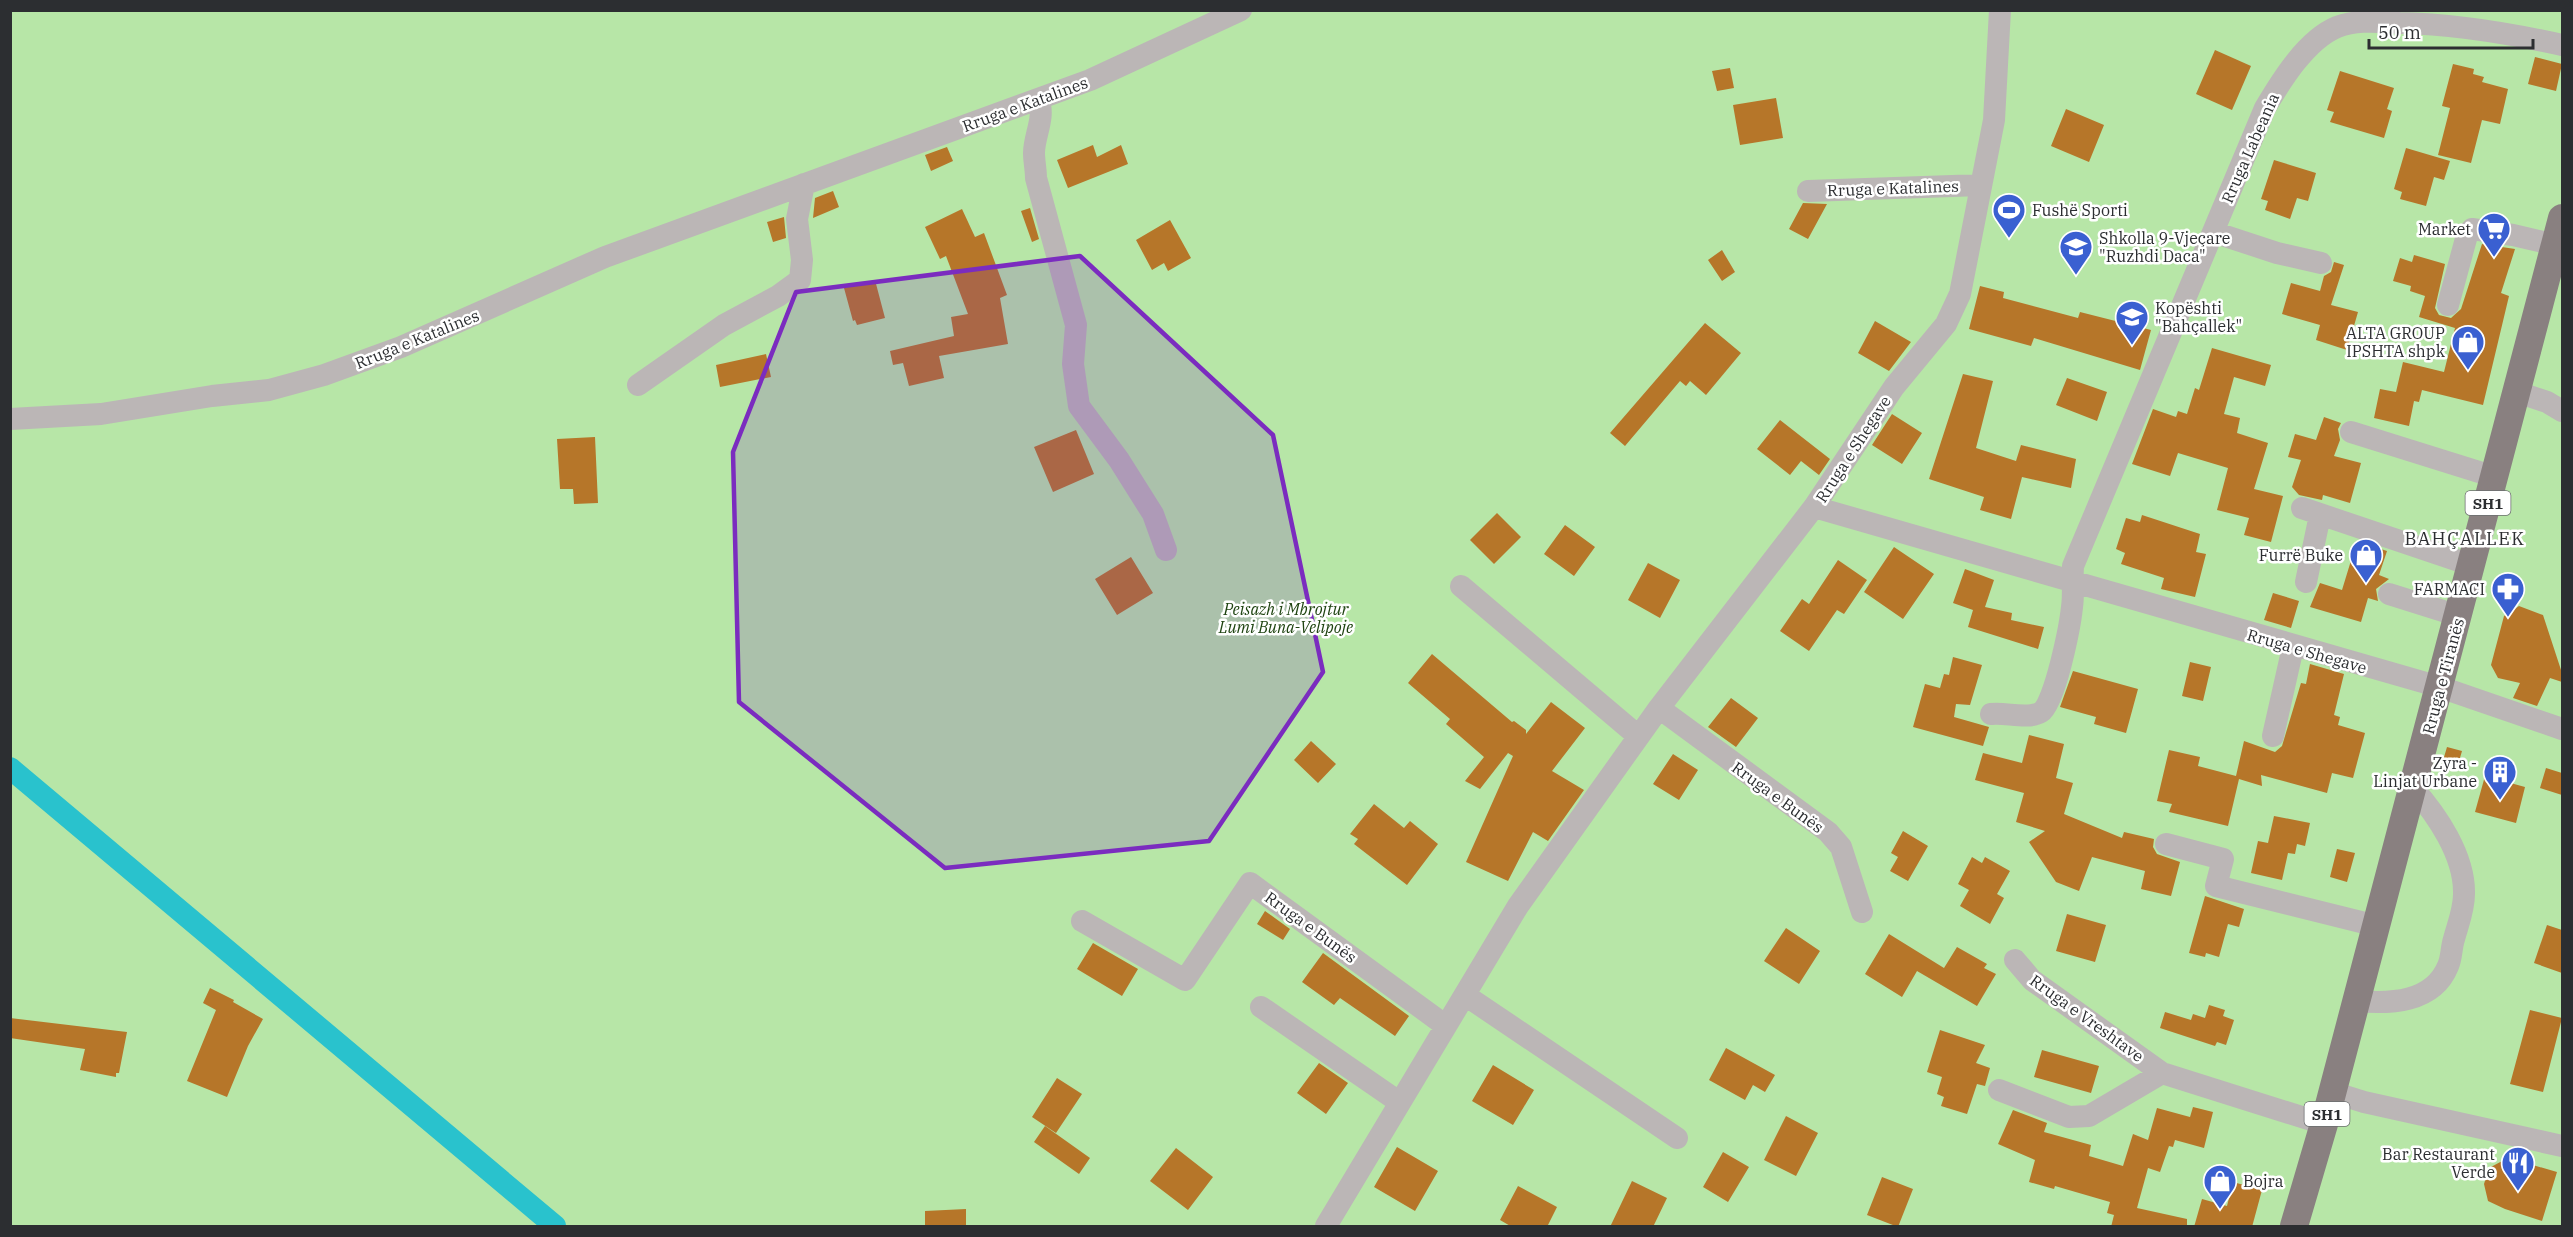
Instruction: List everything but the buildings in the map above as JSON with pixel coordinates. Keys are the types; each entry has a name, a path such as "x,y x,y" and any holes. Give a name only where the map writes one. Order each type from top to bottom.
{"main road":[{"name":"Rruga e Tiranës","path":"2294,1227 2324,1124 2559,232"}],"street":[{"name":"Rruga e Katalines","path":"10,420 101,414 212,396 269,390 324,375 401,347 604,257 1090,80 1240,10"},
{"name":"Rruga e Katalines","path":"1808,191 1981,185 1994,120 2000,10"},
{"name":"Rruga Labeania","path":"2071,582 2073,566 2265,108 2282,79 2300,57 2336,28 2362,21 2437,23 2489,29 2562,45"},
{"path":"1038,99 1041,106 1034,154 1036,178 1076,324 1073,364 1074,384 1079,406 1119,460 1153,514 1166,550"},
{"path":"638,385 712,333 778,296 800,280 802,260 798,219 804,184"},
{"name":"Rruga e Shegave","path":"1981,185 1960,294 1946,324 1894,387 1814,507 2293,647 2440,687 2562,729"},
{"name":"Rruga e Tiranës","path":"2448,305 2467,235 2472,230 2513,235 2559,232"},
{"path":"2214,232 2277,253 2321,263"},
{"path":"2517,392 2547,402 2562,411"},
{"path":"2351,432 2495,477"},
{"path":"1333,1224 1399,1102 1518,906 1638,736 1814,507"},
{"path":"2306,582 2311,512 2471,565"},
{"path":"1991,714 2025,715 2040,713 2045,708 2057,680 2064,647 2072,608 2071,582"},
{"path":"1461,586 1638,736"},
{"path":"2389,594 2459,616"},
{"path":"2273,736 2293,647"},
{"name":"Rruga e Bunës","path":"1659,708 1828,832 1841,847 1862,912"},
{"path":"2356,1001 2381,1003 2421,995 2442,977 2451,958 2463,907 2462,874 2453,850 2431,808 2413,788"},
{"path":"2166,844 2223,859 2216,886 2376,926"},
{"name":"Rruga e Bunës","path":"1082,921 1185,980 1250,883 1446,1026"},
{"name":"Rruga e Vreshtave","path":"2015,960 2032,980 2162,1073 2324,1124"},
{"path":"1465,995 1677,1138"},
{"path":"1261,1007 1399,1102"},
{"name":"Rruga e Vreshtave","path":"1999,1090 2069,1117 2089,1116 2162,1073"},
{"path":"2332,1092 2364,1102 2562,1146"}],"highlighted area":[{"path":"1080,256 1273,435 1323,672 1209,841 945,868 739,702 733,452 796,292"}],"green space":[{"name":"Peisazh i Mbrojtur Lumi Buna-Velipoje","path":"10,11 2562,11 2562,1226 11,1226"}],"waterway":[{"path":"10,768 555,1226"}],"place":[{"name":"Fushë Sporti","path":"2009,239"},
{"name":"Market","path":"2494,258"},
{"name":"Shkolla 9-Vjeçare \"Ruzhdi Daca\"","path":"2076,276"},
{"name":"Kopështi \"Bahçallek\"","path":"2132,346"},
{"name":"ALTA GROUP IPSHTA shpk","path":"2468,371"},
{"name":"Furrë Buke","path":"2366,584"},
{"name":"FARMACI","path":"2508,618"},
{"name":"Zyra - Linjat Urbane","path":"2500,801"},
{"name":"Bar Restaurant Verde","path":"2518,1192"},
{"name":"Bojra","path":"2220,1210"}],"district":[{"name":"BAHÇALLEK","path":"2465,538"}]}
